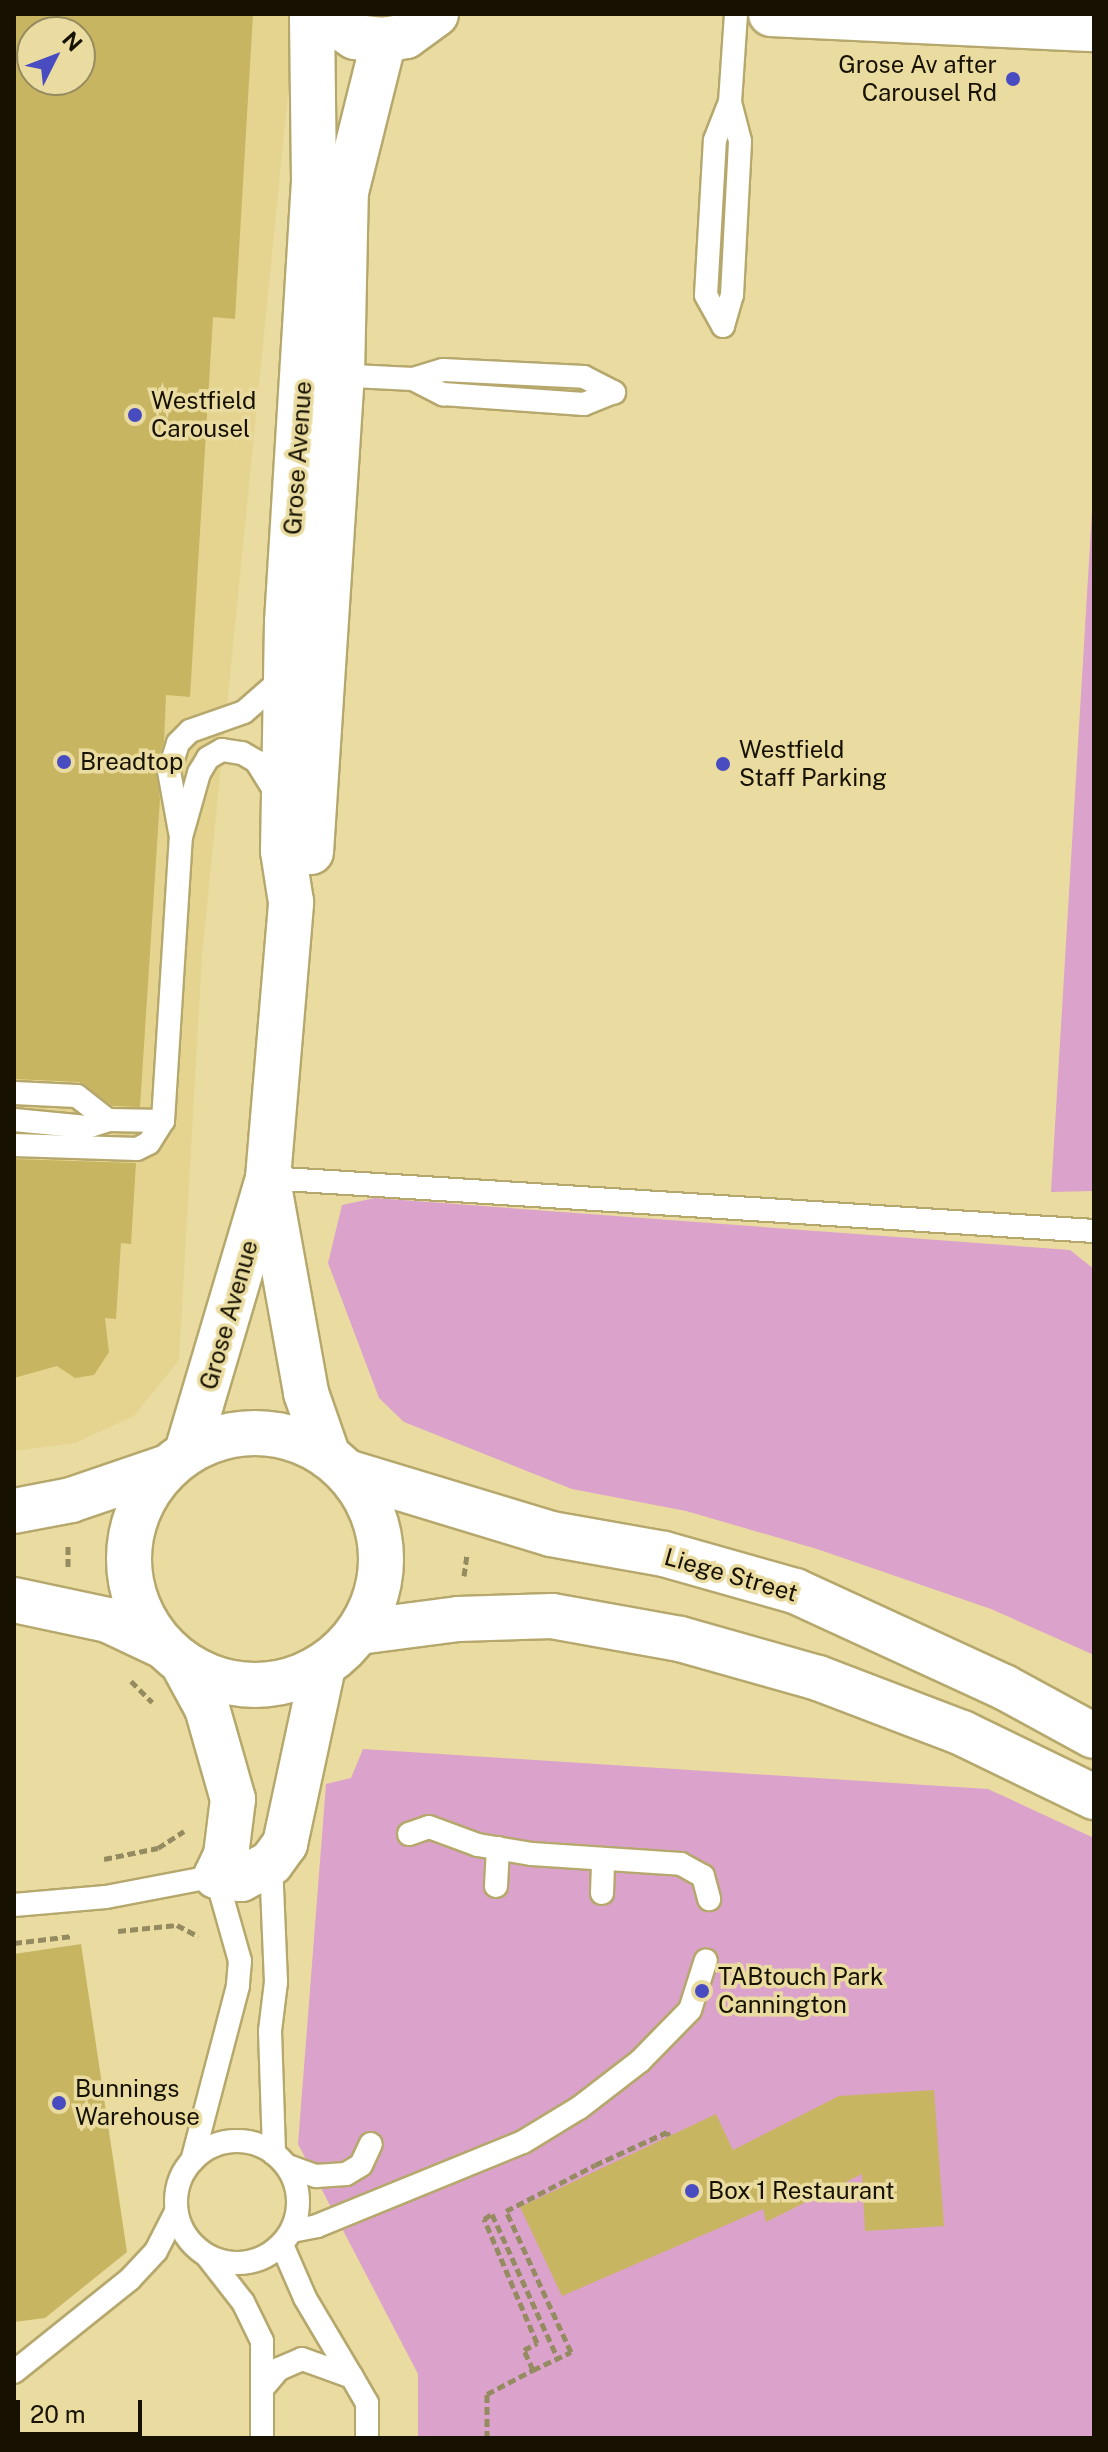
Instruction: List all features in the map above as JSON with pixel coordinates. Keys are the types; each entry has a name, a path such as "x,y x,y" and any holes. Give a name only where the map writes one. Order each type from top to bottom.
{"street":[{"name":"Grose Avenue","path":"291,902 311,854 323,374 314,181 312,14"},
{"path":"321,14 355,37 384,40 406,36 436,14"},
{"path":"771,14 1094,29"},
{"name":"Grose Avenue","path":"178,1459 268,1178 291,902 283,851 287,674 346,192 384,40"},
{"name":"Grose Avenue","path":"268,1178 306,1393 338,1464"},
{"path":"14,1511 84,1496 178,1459 210,1441 258,1433 289,1437 338,1464 374,1514 380,1538 379,1588 359,1632 323,1666 277,1684 252,1685 203,1674 173,1654 108,1620 14,1600"},
{"path":"178,1459 140,1507 128,1555 137,1604 207,1708 233,1799 226,1855 216,1876 241,1879 271,1863 285,1844 323,1666"},
{"name":"Liege Street","path":"338,1464 551,1534 664,1554 795,1591 1004,1687 1094,1736"},
{"path":"359,1632 458,1619 552,1616 680,1639 818,1678 962,1733 1094,1797"}],"lane":[{"path":"730,102 740,141 732,295 723,326 706,295 715,140 730,102 736,14"},
{"path":"323,374 413,379 443,370 584,377 614,392 584,404 443,394 413,379"},
{"path":"181,837 169,771 178,743 190,731 244,712 287,674"},
{"path":"14,1145 137,1149 149,1143 163,1121 181,837 199,773 208,758 222,750 242,753 256,761 284,807"},
{"path":"14,1093 77,1096 108,1120"},
{"path":"14,1120 87,1127 108,1120 163,1121"},
{"path":"268,1178 1094,1231"},
{"path":"409,1834 429,1827 498,1848 681,1864 703,1876 709,1899"},
{"path":"496,1886 498,1848"},
{"path":"602,1893 603,1859"},
{"path":"271,1863 276,1982 270,2058 281,2160 299,2198 287,2238 305,2298 367,2403 367,2438"},
{"path":"14,1905 81,1901 216,1876 240,1961 238,1986 192,2161 176,2193 176,2212 192,2244 207,2256 243,2302 262,2341 262,2438"},
{"path":"207,2256 222,2262 254,2262 287,2238 490,2146 523,2142 609,2081 690,2010 706,1960"},
{"path":"192,2161 223,2142 259,2145 281,2160 316,2176 346,2174 361,2165 371,2144"},
{"path":"14,2372 130,2279 156,2251 176,2212"},
{"path":"262,2389 279,2369 302,2359 352,2377"}],"path":[{"path":"67,1574 69,1536"},
{"path":"462,1588 469,1541"},
{"path":"124,1674 156,1706"},
{"path":"104,1859 158,1848 184,1831 188,1818"},
{"path":"487,2438 487,2394 571,2352 506,2211 595,2165 667,2132 669,2136"},
{"path":"533,2370 524,2350 537,2343 484,2219 492,2214 558,2359"}],"shaded area":[{"name":"Westfield Carousel","path":"14,14 296,14 202,956 179,1360 134,1416 75,1443 14,1451"},
{"path":"1094,478 1094,1191 1051,1192"},
{"path":"375,1198 1070,1250 1094,1269 1094,1655 991,1609 817,1549 686,1511 572,1489 404,1422 379,1398 328,1263 342,1205"},
{"name":"TABtouch Park Cannington","path":"363,1749 988,1789 1094,1838 1094,2438 418,2438 418,2374 298,2144 326,1784 351,1778"}],"building":[{"name":"Westfield Carousel","path":"14,14 253,14 235,319 213,317 190,697 166,695 164,742 156,767 160,799 140,1107 113,1106 79,1082 14,1079"},
{"path":"14,1159 136,1163 131,1244 121,1243 116,1319 105,1318 109,1352 94,1375 75,1378 57,1366 14,1378"},
{"name":"Bunnings Warehouse","path":"81,1944 127,2252 45,2318 14,2322 14,1954"},
{"name":"Box 1 Restaurant","path":"934,2090 944,2226 865,2231 862,2174 766,2222 763,2209 562,2296 520,2207 716,2114 733,2150 839,2096"}],"place":[{"name":"Grose Av after Carousel Rd","path":"1013,79"},
{"name":"Westfield Carousel","path":"135,415"},
{"name":"Breadtop","path":"64,762"},
{"name":"Westfield Staff Parking","path":"723,764"},
{"name":"TABtouch Park Cannington","path":"702,1991"},
{"name":"Bunnings Warehouse","path":"59,2103"},
{"name":"Box 1 Restaurant","path":"692,2191"}]}
